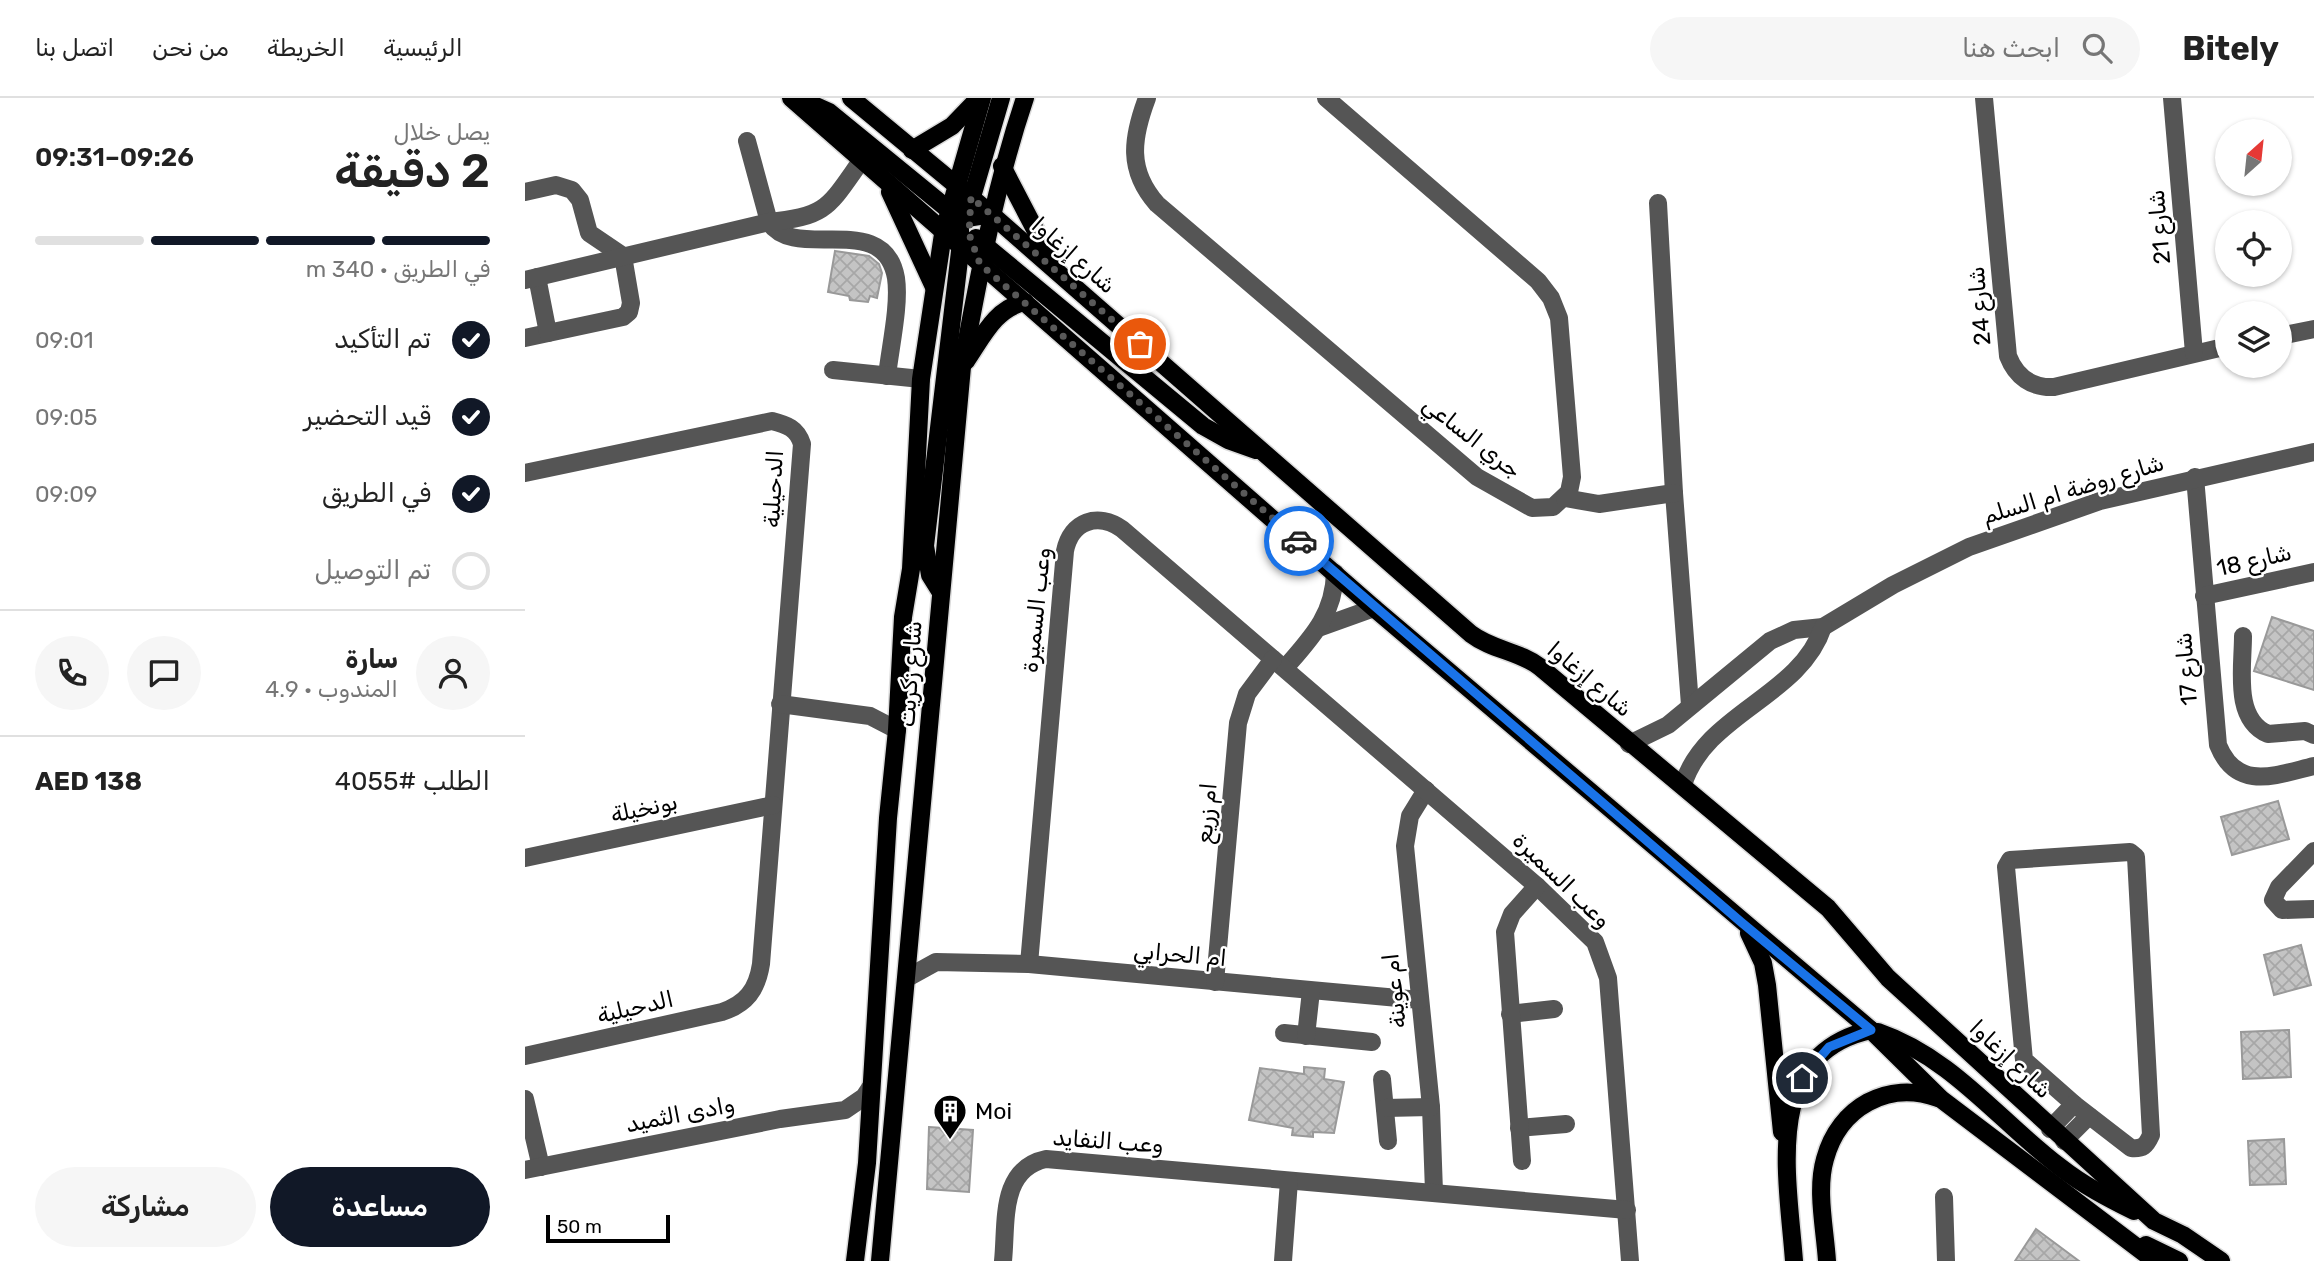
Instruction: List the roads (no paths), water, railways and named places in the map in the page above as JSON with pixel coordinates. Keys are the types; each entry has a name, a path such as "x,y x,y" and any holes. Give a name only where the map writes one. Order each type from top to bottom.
{"main road":[{"path":"791,98 885,183 962,229"},
{"path":"798,98 829,112 962,229 1203,426 1228,440 1263,452"},
{"name":"شارع إزغاوا","path":"851,98 991,214 1482,642 1529,659 1828,908 1888,978 2050,1129 2154,1221 2183,1235 2221,1261"},
{"path":"962,229 955,186 980,98"},
{"path":"912,150 952,126 980,98"},
{"path":"940,591 930,575 925,546 962,229 1001,98"},
{"name":"شارع زكريت","path":"855,1261 870,1125 870,1088 888,818 904,617 911,569 921,379 934,287 962,229 991,214 1002,166 1025,98"},
{"path":"1002,166 1058,273"},
{"path":"885,183 934,287"},
{"path":"962,229 991,214"},
{"name":"شارع زكريت","path":"880,1261 962,367 980,264 962,229"},
{"path":"980,264 1374,608 1871,1030 1941,1099 2155,1261"},
{"path":"962,367 998,316 1012,305 1025,302"},
{"path":"1741,922 1763,963 1767,985 1777,1105 1787,1166 1794,1261"},
{"path":"1787,1166 1789,1118 1793,1096 1802,1078 1829,1047 1871,1030 1908,1042 1924,1052 2058,1166 2108,1198 2154,1221"},
{"path":"1827,1261 1821,1187 1824,1160 1833,1138 1845,1121 1862,1107 1891,1092 1925,1093 1941,1099"},
{"path":"2122,1235 2179,1261"}],"street":[{"name":"جري الساعي","path":"1147,98 1134,137 1134,161 1142,184 1157,204 1477,477 1532,508 1553,507 1565,498"},
{"path":"1326,98 1538,281 1551,298 1560,328 1571,467 1571,484 1565,498 1599,504 1674,493"},
{"name":"شارع 24","path":"1985,98 2008,356 2016,371 2029,382 2054,387 2215,349"},
{"name":"شارع 21","path":"2172,98 2194,353"},
{"path":"747,141 769,222 776,231 791,237 862,241 888,259 897,286 887,376"},
{"path":"548,333 531,278 769,222 805,218 822,210 836,197 861,161"},
{"path":"525,192 556,185 572,190 580,200 589,233 623,256 631,303 627,315 525,338"},
{"path":"1658,203 1689,705"},
{"path":"2292,334 2314,329"},
{"path":"833,370 921,379"},
{"name":"الدحيلية","path":"525,473 772,421 787,425 798,433 803,458 759,976 748,998 738,1007 525,1056"},
{"name":"شارع روضة ام السلم","path":"1629,744 1668,725 1770,641 1794,630 1823,627 1931,565 2012,530 2099,501 2314,452"},
{"name":"شارع 17","path":"2195,477 2213,708 2221,754 2243,774 2262,777 2314,766"},
{"name":"وعب السميرة","path":"1029,964 1065,551 1072,533 1086,521 1105,520 1114,523 1279,663 1587,932 1605,966 1630,1261"},
{"name":"شارع 18","path":"2204,596 2314,572"},
{"path":"1321,627 1331,606 1335,573"},
{"path":"1279,663 1321,627 1374,608"},
{"path":"1682,785 1699,750 1803,662 1818,642 1823,627"},
{"path":"2242,636 2245,706 2250,721 2269,734 2305,732 2314,735"},
{"name":"ام زريع","path":"1216,982 1238,723 1247,694 1279,663"},
{"path":"780,704 870,716 897,730"},
{"path":"2213,708 2245,706"},
{"path":"870,716 898,708"},
{"name":"ام عوينة","path":"1426,790 1414,807 1405,835 1431,1107 1434,1192"},
{"name":"بونخيلة","path":"525,858 773,805"},
{"path":"2314,851 2279,887 2273,900 2282,910 2314,909"},
{"path":"2130,852 2136,857 2151,1135 2147,1145 2131,1148 2074,1104 2027,1063 2022,1055 2007,863 2130,852"},
{"path":"1522,1161 1505,932 1512,914 1537,886"},
{"path":"909,940 921,953 936,962"},
{"path":"907,978 936,962"},
{"name":"ام الحرابي","path":"936,962 1029,964 1419,1000"},
{"path":"1306,1035 1311,990"},
{"path":"1510,1014 1554,1009"},
{"path":"1284,1033 1372,1042"},
{"path":"1382,1079 1388,1142"},
{"path":"870,1088 864,1097 845,1110 870,1125"},
{"path":"525,1099 533,1169"},
{"path":"2050,1129 2074,1104"},
{"path":"1385,1108 1431,1107"},
{"name":"وادى الثميد","path":"533,1169 780,1119 845,1110"},
{"path":"2064,1141 2089,1116"},
{"path":"1519,1128 1566,1124"},
{"name":"وعب النفايد","path":"1003,1261 1011,1184 1020,1171 1037,1161 1056,1159 1627,1210"},
{"path":"1283,1261 1289,1181"},
{"path":"1944,1197 1946,1261"},
{"path":"2122,1235 2142,1261"}],"place":[{"name":"Moi","path":"950,1141"}]}
